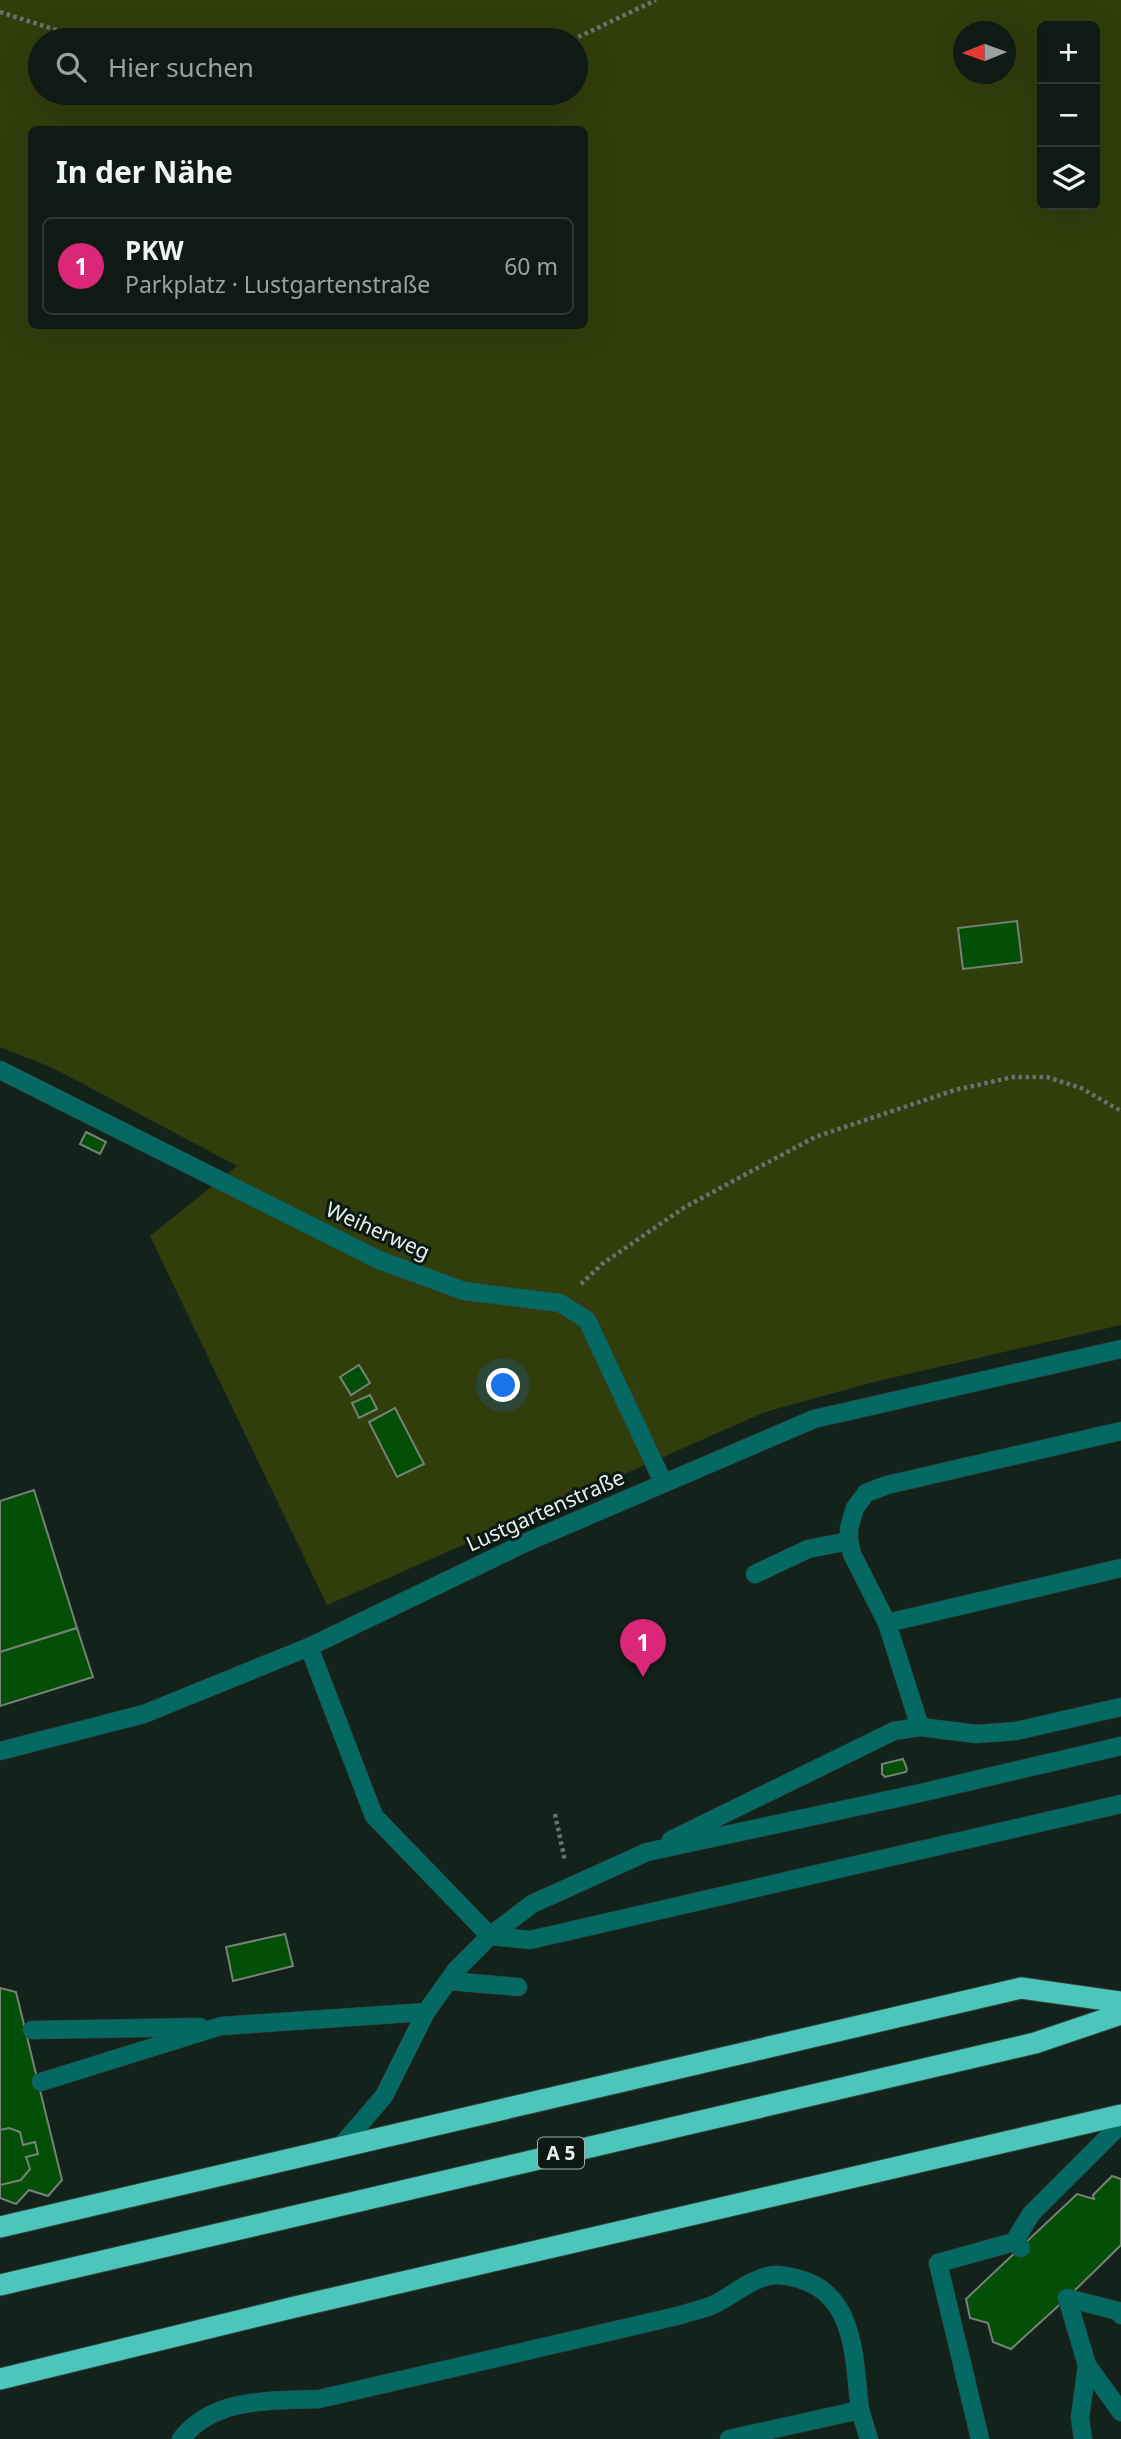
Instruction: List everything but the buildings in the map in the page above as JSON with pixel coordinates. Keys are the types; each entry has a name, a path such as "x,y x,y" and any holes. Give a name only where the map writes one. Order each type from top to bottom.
{"highway":[{"path":"0,2227 1021,1988 1121,2002"},
{"name":"A 5","path":"0,2285 1035,2043 1121,2014"},
{"path":"0,2379 309,2304 1121,2115"}],"street":[{"name":"Weiherweg","path":"0,1070 379,1260 464,1291 560,1303 587,1320 663,1482"},
{"name":"Lustgartenstraße","path":"0,1751 144,1714 309,1647 527,1542 814,1419 1121,1349"},
{"path":"920,1727 887,1623 852,1554 849,1528 855,1508 866,1493 887,1485 1121,1431"},
{"path":"755,1574 808,1549 849,1541"},
{"path":"887,1623 1121,1568"},
{"path":"309,1647 374,1816 490,1936 530,1940 1121,1804"},
{"path":"341,2146 384,2096 426,2012 448,1981 490,1936 533,1904 647,1852 894,1731 920,1727 977,1734 1016,1731 1121,1707"},
{"path":"647,1852 916,1794 1121,1746"},
{"path":"448,1981 518,1987"},
{"path":"32,2030 221,2026 426,2012"},
{"path":"41,2082 221,2026"},
{"path":"980,2439 938,2263 1017,2245 1031,2214 1121,2124"},
{"path":"181,2439 195,2423 229,2407 319,2399 681,2315 716,2304 746,2284 771,2275 792,2277 811,2283 834,2300 848,2324 860,2410 869,2439"},
{"path":"1120,2311 1067,2298 1087,2365 1121,2412"},
{"path":"1083,2439 1080,2418 1087,2365"},
{"path":"729,2439 860,2410"}],"path":[{"path":"588,32 656,0"},
{"path":"0,12 50,28"},
{"path":"560,1303 602,1264 685,1207 814,1137 955,1090 1013,1077 1047,1077 1081,1088 1121,1111"},
{"path":"555,1814 570,1885"}],"green space":[{"path":"0,0 1121,0 1121,1325 874,1382 765,1412 327,1605 150,1236 237,1166 53,1068 0,1047"}],"place":[{"name":"PKW","path":"643,1677"}]}
